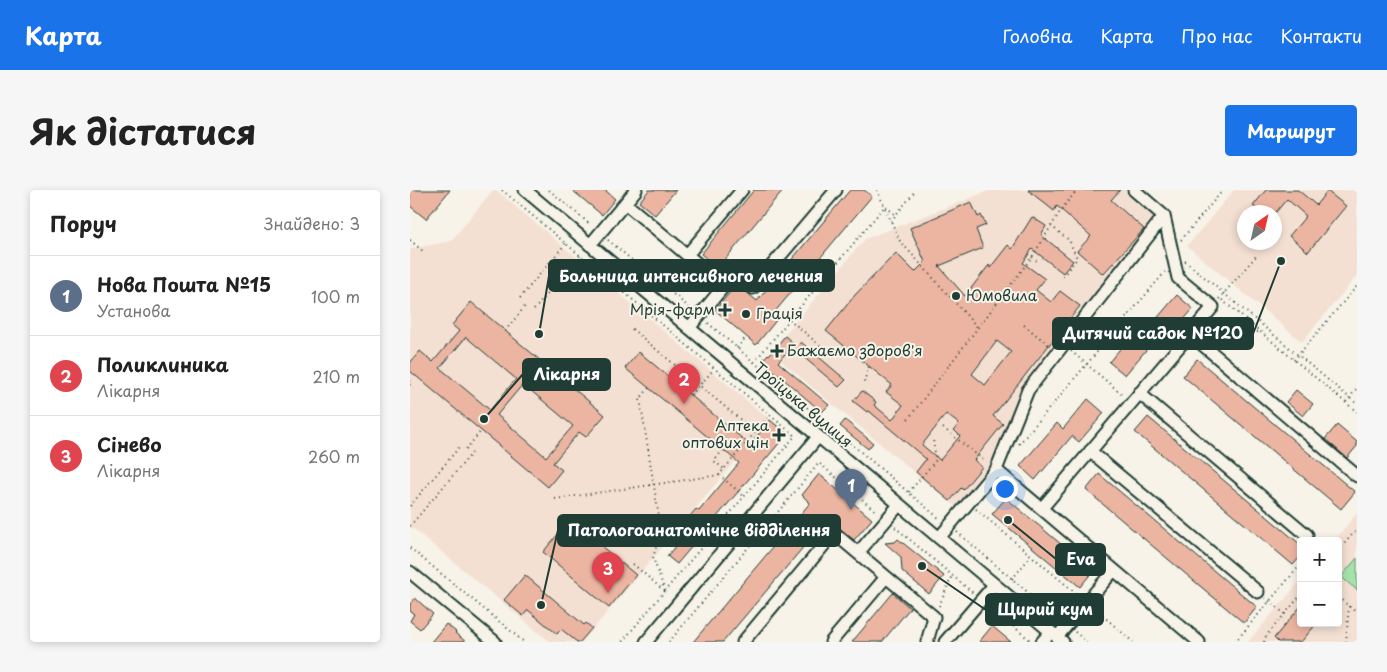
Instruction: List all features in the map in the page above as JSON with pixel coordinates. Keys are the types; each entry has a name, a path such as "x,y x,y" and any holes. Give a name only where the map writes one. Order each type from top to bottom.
{"street":[{"name":"Троїцька вулиця","path":"525,190 1057,637"},
{"path":"687,255 742,190"},
{"path":"689,328 735,273 753,288 836,190"},
{"path":"1042,508 1216,303 1178,278 1164,216 1134,190"},
{"path":"590,244 629,194 687,255 724,286"},
{"path":"939,538 996,470 1028,390 1164,216"},
{"path":"1190,334 1357,476"},
{"path":"1135,398 1307,535"},
{"path":"646,642 818,437"},
{"path":"1090,451 1258,592"},
{"path":"996,470 1199,642"},
{"path":"858,553 899,504"},
{"path":"743,642 834,533 934,617 927,642"},
{"path":"1042,642 1057,637 1114,570"},
{"path":"410,572 495,642"},
{"path":"831,642 886,577"},
{"path":"946,642 994,585"}],"path":[{"path":"502,190 795,436 622,642"},
{"path":"549,190 810,410"},
{"path":"877,190 900,241 978,328"},
{"path":"891,221 916,190"},
{"path":"908,419 1032,257 1061,210 1077,190"},
{"path":"1016,448 1174,256 1223,190"},
{"path":"885,206 896,215"},
{"path":"754,362 885,206"},
{"path":"1051,226 1069,240 1077,258 1061,279"},
{"path":"410,240 425,253"},
{"path":"520,298 566,243"},
{"path":"534,310 580,256"},
{"path":"1174,256 1224,293 1357,404"},
{"path":"1256,256 1216,303 1260,332 1357,412"},
{"path":"1032,257 1038,262"},
{"path":"1294,360 1357,286"},
{"path":"505,330 527,304"},
{"path":"789,319 823,348"},
{"path":"1024,325 1087,364 1135,398"},
{"path":"632,329 755,432"},
{"path":"1190,334 1260,332"},
{"path":"737,348 746,336"},
{"path":"864,382 869,366"},
{"path":"691,395 714,368"},
{"path":"410,381 412,383 410,385"},
{"path":"649,388 640,399 661,530 653,558 665,591"},
{"path":"1345,403 1357,388"},
{"path":"555,499 719,475 770,414"},
{"path":"943,428 996,470"},
{"path":"466,448 481,431"},
{"path":"842,436 1087,642"},
{"path":"909,492 936,460 933,440"},
{"path":"410,506 461,444"},
{"path":"723,450 714,461 724,469"},
{"path":"410,526 472,453"},
{"path":"668,642 819,463 1032,642"},
{"path":"719,475 745,496"},
{"path":"969,503 1134,642"},
{"path":"1342,546 1357,528"},
{"path":"410,548 524,642"},
{"path":"1012,579 1031,556"},
{"path":"633,564 665,591"},
{"path":"1235,642 1297,569"},
{"path":"934,617 952,575"},
{"path":"1258,592 1284,614"},
{"path":"1264,642 1266,636 1297,599"},
{"path":"1342,600 1357,613"},
{"path":"1346,642 1349,606"}],"shaded area":[{"path":"493,190 496,190 770,420 582,642 550,642 410,526 410,249 451,241"},
{"name":"Юмовила","path":"991,190 1126,190 1156,215 1021,389 991,468 957,508 770,352 865,239"},
{"path":"1234,190 1357,190 1357,276 1302,342 1187,246"},
{"path":"1357,513 1357,642 1248,642 1297,585 1297,627 1342,627 1342,537 1337,537"}],"green space":[{"path":"1357,558 1357,590 1342,576"}],"building":[{"path":"410,190 450,190 426,219 410,206"},
{"path":"572,190 605,190 615,199 602,215"},
{"path":"649,190 676,190 655,215 639,202"},
{"path":"754,190 783,190 718,268 701,254"},
{"path":"850,190 864,190 872,196 773,314 778,318 756,345 715,310 737,284 757,301"},
{"path":"1028,190 1120,190 1111,200 1144,229 1103,274 1077,251 1091,236 1057,206 1054,211"},
{"path":"1266,190 1298,190 1316,205 1327,191 1346,206 1308,252 1289,236 1306,216 1287,199 1282,205 1254,205"},
{"path":"971,202 978,217 981,215 986,225 976,229 983,248 939,266 965,296 989,265 990,268 1008,245 1012,249 1032,217 1046,226 1041,235 1073,261 1063,273 1032,249 1023,263 1045,279 1036,290 1051,302 1060,291 1080,306 993,416 1003,424 974,460 982,467 963,490 961,488 950,501 916,472 926,459 869,411 867,412 853,401 862,391 876,402 874,405 892,420 903,405 886,392 892,385 826,331 855,295 896,253 915,272 925,262 910,228","holes":["997,341 1011,352 985,385 972,374","946,414 959,424 954,430 960,436 940,460 922,445"]},
{"path":"1177,295 1193,309 1169,337 1162,331 1125,375 1109,362 1146,318 1153,323"},
{"path":"471,302 605,415 586,437 579,432 553,463 562,470 548,487 410,371 410,363 420,351 433,362 459,331 452,325","holes":["466,337 516,379 490,410 440,368","523,384 573,426 546,457 497,415"]},
{"path":"785,336 794,344 778,362 829,405 822,412 762,361"},
{"path":"801,342 846,380 839,387 794,349"},
{"path":"639,352 750,445 770,420 787,434 677,564 667,556 691,528 684,523 696,509 699,511 739,463 625,368"},
{"path":"1197,359 1355,492 1341,509 1183,376"},
{"path":"1296,390 1313,404 1303,416 1286,402"},
{"path":"1088,399 1104,413 1079,442 1072,436 1035,480 1020,466 1057,423 1063,429"},
{"path":"1148,417 1297,542 1297,560 1293,565 1135,432"},
{"path":"845,420 873,443 868,449 840,426"},
{"path":"1337,425 1357,442 1357,446 1347,458 1325,439"},
{"path":"819,474 872,519 854,540 828,518 723,642 693,642 810,503 802,495"},
{"path":"1099,474 1257,607 1244,623 1086,490"},
{"path":"1006,498 1093,571 1080,587 992,514"},
{"path":"570,520 636,575 609,608 543,552"},
{"path":"898,539 944,576 929,594 902,571 901,557 885,543 895,542"},
{"path":"525,575 584,625 586,623 592,628 580,642 577,642 561,629 557,634 528,610 523,616 504,600"},
{"path":"893,593 910,608 882,642 852,642"},
{"path":"415,598 433,614 420,629 410,621 414,614 410,611 410,604"},
{"path":"1297,611 1297,627 1314,627 1301,642 1278,642 1274,638"},
{"path":"446,624 456,632 466,642 431,642"},
{"path":"992,626 1011,642 979,642"}],"place":[{"name":"Дитячий садок №120","path":"1281,261"},
{"name":"Юмовила","path":"956,296"},
{"name":"Мрія-фарм","path":"725,310"},
{"name":"Грація","path":"746,314"},
{"name":"Больница интенсивного лечения","path":"539,334"},
{"name":"Бажаємо здоров'я","path":"777,351"},
{"name":"Поликлиника","path":"684,404"},
{"name":"Лікарня","path":"484,419"},
{"name":"Аптека оптових цін","path":"779,435"},
{"name":"Нова Пошта №15","path":"851,510"},
{"name":"Eva","path":"1008,520"},
{"name":"Щирий кум","path":"922,566"},
{"name":"Сінево","path":"608,593"},
{"name":"Патологоанатомічне відділення","path":"541,605"}]}
